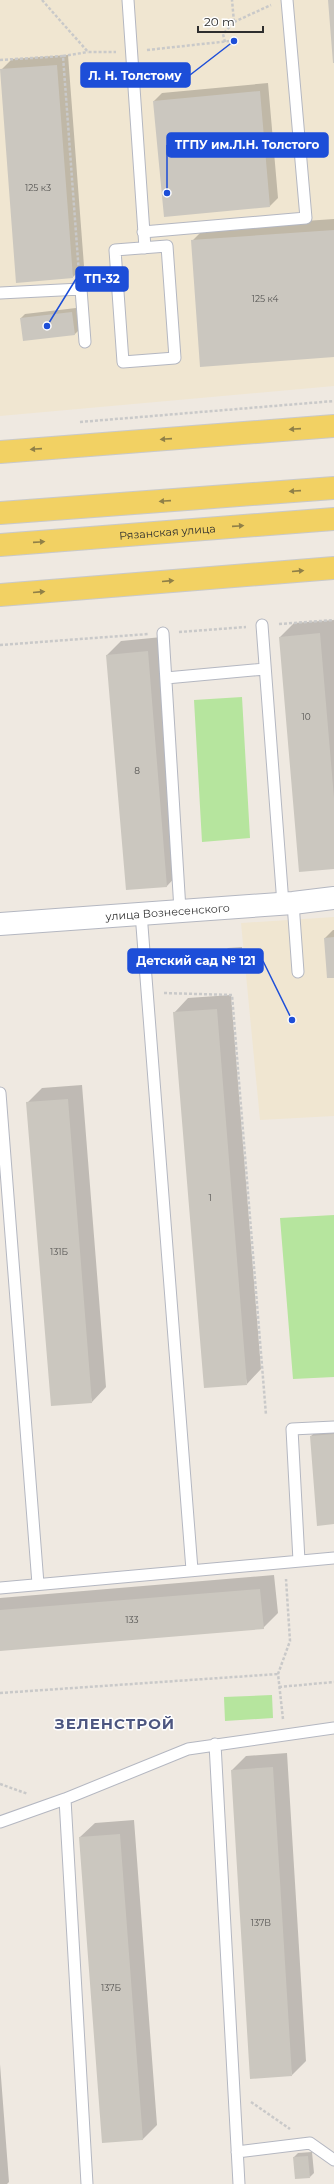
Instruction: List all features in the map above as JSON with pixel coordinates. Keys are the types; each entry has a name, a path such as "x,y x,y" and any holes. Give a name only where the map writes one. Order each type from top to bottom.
{"main road":[{"path":"0,452 334,426"},
{"path":"0,513 334,488"},
{"name":"Рязанская улица","path":"0,545 334,519"},
{"path":"0,595 334,568"}],"street":[{"name":"улица Вознесенского","path":"0,924 180,910 288,904 334,898"}],"lane":[{"path":"128,0 145,248"},
{"path":"144,232 306,218 286,0"},
{"path":"167,246 175,358 123,362 115,250 145,248 167,246"},
{"path":"0,293 81,289 85,342"},
{"path":"262,625 288,904 298,972"},
{"path":"163,633 180,910"},
{"path":"166,678 265,669"},
{"path":"141,913 192,1570"},
{"path":"0,1093 38,1584"},
{"path":"299,1561 292,1429 334,1426"},
{"path":"0,1588 334,1558"},
{"path":"0,1822 65,1799 188,1750 215,1744 334,1728"},
{"path":"215,1744 239,2184"},
{"path":"65,1799 87,2184"},
{"path":"237,2152 310,2143 334,2160"}],"path":[{"path":"232,0 234,22"},
{"path":"225,42 223,34 234,22 275,3"},
{"path":"0,60 63,56 88,52"},
{"path":"63,56 81,289"},
{"path":"72,422 334,401"},
{"path":"147,993 232,995 266,1415"},
{"path":"285,1562 290,1641 278,1674 285,1734"},
{"path":"0,1693 278,1674"},
{"path":"279,1687 334,1682"},
{"path":"233,2090 310,2143"}],"shaded area":[{"path":"0,0 334,0 334,386 0,416"},
{"path":"334,917 334,1116 260,1120 241,923"}],"green space":[{"path":"242,697 250,838 202,842 194,700"},
{"path":"334,1215 334,1377 293,1379 280,1218"},
{"path":"272,1695 273,1718 225,1721 224,1697"}],"building":[{"path":"328,0 334,0 334,63 333,63"},
{"path":"57,65 73,278 16,283 0,69"},
{"path":"260,91 270,207 164,217 153,101"},
{"path":"334,230 334,357 200,367 191,240"},
{"path":"72,312 75,335 23,341 20,318"},
{"path":"320,633 334,798 334,869 299,872 279,637"},
{"path":"148,651 167,887 126,890 106,655"},
{"path":"334,937 334,978 327,978 324,938"},
{"path":"217,1009 247,1385 204,1388 173,1012"},
{"path":"68,1099 92,1403 51,1406 26,1102"},
{"path":"334,1434 334,1524 317,1526 310,1436"},
{"path":"260,1589 264,1629 0,1651 0,1610"},
{"path":"273,1767 292,2076 250,2079 231,1770"},
{"path":"120,1834 143,2140 102,2143 79,1837"},
{"path":"308,2156 310,2178 295,2179 293,2157"}],"place":[{"name":"Л. Н. Толстому","path":"234,41"},
{"name":"ТГПУ им.Л.Н. Толстого","path":"167,193"},
{"name":"ТП-32","path":"47,326"},
{"name":"Детский сад № 121","path":"292,1020"}],"district":[{"name":"ЗЕЛЕНСТРОЙ","path":"115,1724"}]}
